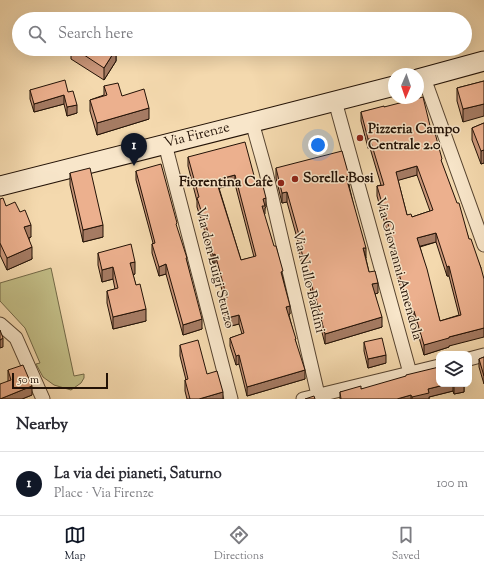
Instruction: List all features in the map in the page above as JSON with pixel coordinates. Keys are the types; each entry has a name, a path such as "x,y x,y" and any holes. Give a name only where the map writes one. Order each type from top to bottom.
{"street":[{"path":"424,77 484,61"},
{"path":"424,86 484,245"},
{"name":"Via Firenze","path":"0,186 388,88"},
{"name":"Via Giovanni Amendola","path":"335,101 410,373"},
{"name":"Via Nullo Baldini","path":"252,122 266,172 319,397"},
{"name":"Via don Luigi Sturzo","path":"165,144 231,399"},
{"path":"336,154 349,151"},
{"path":"266,172 280,168"},
{"path":"0,324 16,338 43,399"},
{"path":"472,358 484,355"},
{"path":"303,399 319,397 436,367"}],"shaded area":[{"path":"51,268 74,376 84,374 84,378 81,383 71,390 54,385 43,377 36,364 40,363 25,328 0,301 0,283"}],"building":[{"path":"86,56 112,56 104,68"},
{"path":"65,80 68,92 73,91 77,105 67,107 64,95 34,104 30,90"},
{"path":"484,81 484,104 463,109 457,88"},
{"path":"118,83 122,96 144,89 149,108 97,123 90,100 107,95 104,86"},
{"path":"424,101 432,134 435,133 441,160 457,203 459,203 469,239 471,239 484,279 484,328 424,345 414,311 410,312 394,256 397,255 377,186 384,185 370,139 368,139 361,112 396,104 424,104","holes":["417,166 433,210 412,217 411,214 407,215 396,172","436,233 447,267 449,266 461,315 440,321 427,269 417,238"]},
{"path":"484,123 484,150 481,151 472,128"},
{"path":"245,142 256,183 262,182 266,198 263,199 265,206 262,206 283,271 281,272 290,306 286,307 305,370 247,387 239,355 236,356 230,338 244,333 239,315 227,318 222,299 227,298 197,198 199,197 188,157","holes":["235,175 256,256 241,260 216,180"]},
{"path":"342,151 349,176 346,177 366,248 363,248 369,272 375,271 378,283 372,284 382,317 325,334 307,264 305,264 299,242 301,242 287,192 282,193 276,168"},
{"path":"161,164 202,319 183,325 166,264 159,267 152,244 155,243 136,171"},
{"path":"90,168 103,225 83,230 70,173"},
{"path":"3,198 6,206 15,202 20,212 25,210 31,225 24,227 32,247 7,258 0,243 0,199"},
{"path":"131,244 135,262 130,263 136,285 140,284 146,309 113,317 107,291 118,288 113,267 102,270 98,253"},
{"path":"0,330 3,338 0,340"},
{"path":"382,338 386,355 368,359 364,342"},
{"path":"198,340 207,374 217,371 223,392 199,399 190,399 185,380 188,379 180,345"},
{"path":"484,357 484,376 479,359"},
{"path":"23,365 32,386 0,399 0,384 11,380 8,370"},
{"path":"436,368 436,387 428,389 429,393 412,397 411,395 397,399 341,399 340,392 361,386 361,389"},
{"path":"314,396 315,399 305,399"}],"place":[{"name":"Pizzeria Campo Centrale 2.0","path":"360,138"},
{"name":"La via dei pianeti, Saturno","path":"134,166"},
{"name":"Sorelle Bosi","path":"295,179"},
{"name":"Fiorentina Cafè","path":"281,183"}]}
